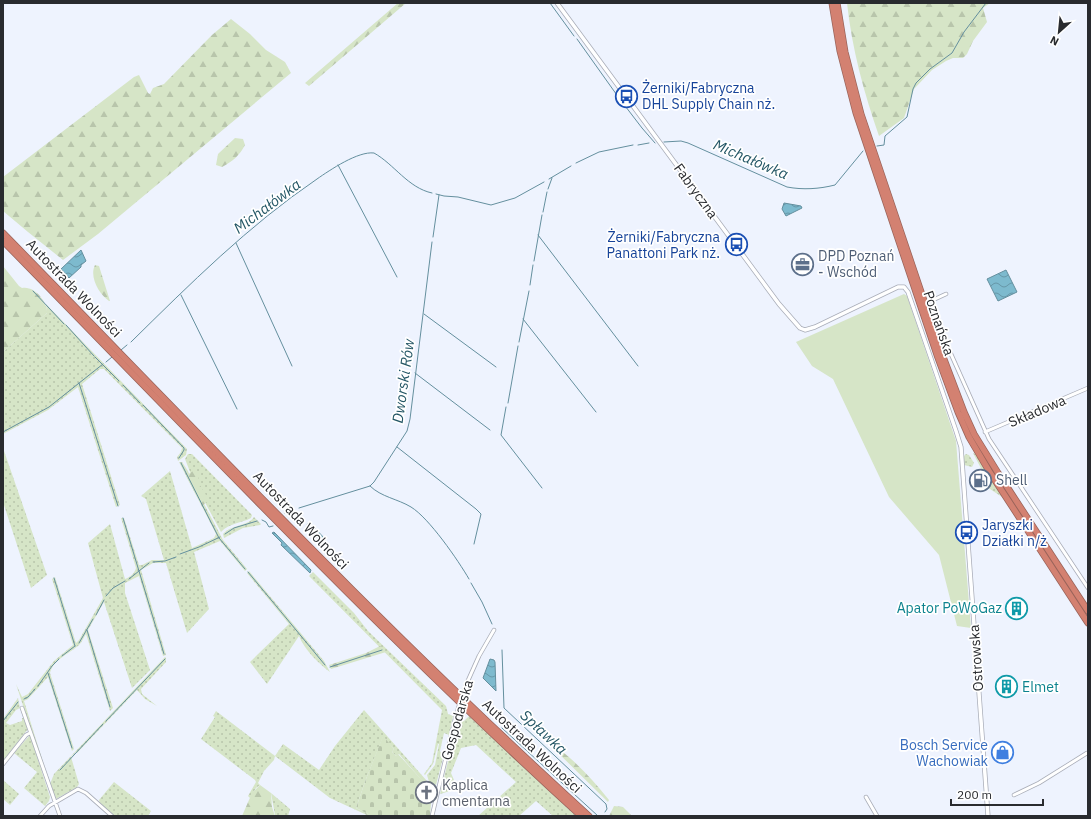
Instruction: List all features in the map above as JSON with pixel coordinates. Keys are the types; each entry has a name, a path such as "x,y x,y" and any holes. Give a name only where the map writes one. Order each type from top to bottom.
{"highway":[{"name":"Poznańska","path":"832,3 835,28 860,127 937,355 958,412 989,471 1088,623"},
{"name":"Poznańska","path":"837,3 845,52 861,114 942,354 964,412 974,434 998,473 1088,611"},
{"name":"Autostrada Wolności","path":"3,233 105,342"},
{"name":"Autostrada Wolności","path":"3,241 387,624 589,816"},
{"name":"Autostrada Wolności","path":"120,357 384,629 465,708 581,816"},
{"path":"970,437 972,451"},
{"path":"1004,502 1016,512"}],"street":[{"name":"Fabryczna","path":"557,3 776,300 798,327 805,330 815,327 902,286 906,288 913,304"},
{"path":"946,294 933,300 933,306 942,334 986,432 997,452 1088,588"},
{"name":"Ostrowska","path":"913,304 961,447 988,816"},
{"name":"Składowa","path":"986,432 1088,388"},
{"name":"Gospodarska","path":"432,816 456,715 466,685 479,656 494,630"},
{"path":"22,708 60,816"},
{"path":"3,764 26,735 30,733"},
{"path":"1014,795 1039,783 1088,754"},
{"path":"40,816 54,802 76,789 86,793 112,816"},
{"path":"866,797 877,816"}],"green space":[{"path":"398,3 406,3 309,86 305,83"},
{"path":"847,3 990,3 983,8 987,22 973,41 967,54 963,58 953,58 946,61 932,70 914,89 904,118 879,136 859,71"},
{"path":"231,19 250,34 266,50 285,62 291,73 98,234 63,260 3,211 3,177 134,77 139,75 148,93 150,94 153,88 164,84 212,35"},
{"path":"235,138 243,139 245,145 241,152 222,167 216,165 218,154"},
{"path":"95,265 99,266 110,301 105,298 96,285 93,275"},
{"path":"3,266 19,286 22,288 31,289 43,299 47,313 3,352"},
{"path":"904,294 907,296 956,441 971,628 957,626 939,555 889,497 833,379 812,366 796,342"},
{"path":"46,304 187,449 186,455 178,461 177,457 182,448 104,369 100,369 82,384 120,505 116,507 78,387 48,410 3,434 3,352 47,313"},
{"path":"3,448 47,575 31,588 3,502"},
{"path":"973,453 1002,497 987,487 985,476"},
{"path":"188,454 192,454 252,515 251,518 232,525 221,532 194,482 185,459"},
{"path":"966,454 969,455 974,463 972,467 964,465 963,457"},
{"path":"179,462 182,462 188,471 223,540 247,569 245,571 220,541 194,552 209,609 187,633 166,563 153,563 141,570 166,655 163,656 139,576 125,583 125,593 150,670 132,688 104,602 88,630 113,708 110,711 86,634 79,645 55,664 50,673 74,749 72,751 48,677 28,699 24,701 48,778 47,779 16,684 22,697 28,694 54,661 73,645 52,579 55,577 76,643 103,598 88,543 110,524 125,579 130,576 135,572 136,568 121,518 124,518 139,565 152,560 164,560 146,499 141,496 170,471 192,548 214,538 216,534"},
{"path":"194,470 199,475 198,482 209,500 202,506 186,476"},
{"path":"254,517 261,524 260,525 243,528 224,538 223,534 227,531 251,520"},
{"path":"249,571 324,661 330,672 312,656 304,646 299,636 267,684 250,662 289,624 247,573"},
{"path":"313,572 354,613 368,631 446,706 448,714 453,716 449,735 444,733 440,751 444,754 436,785 429,782 427,775 435,765 439,744 433,764 425,775 424,774 432,763 442,710 309,576"},
{"path":"380,646 386,652 331,669 329,665 366,653"},
{"path":"165,657 166,662 141,689 142,694 157,706 145,699 137,690 77,753 76,752 71,757 79,784 77,787 54,799 50,784 54,774"},
{"path":"18,698 20,708 16,710 6,723 10,725 22,721 22,718 24,718 28,729 3,761 3,719"},
{"path":"364,710 427,781 425,784 399,754 396,756 392,752 394,749 383,737 356,808 372,816 369,816 330,798 275,756 283,744 319,770 335,746"},
{"path":"216,711 275,756 274,760 264,771 258,783 260,785 256,788 250,798 248,796 256,782 255,780 201,739 215,717 213,716"},
{"path":"469,716 576,816 553,816 536,801 519,816 478,816 516,782 476,745 461,748 451,773 454,780 450,791 440,794 458,720 464,721"},
{"path":"30,735 50,797 45,806 24,788 37,772 14,753"},
{"path":"383,736 394,749 392,752 396,756 398,754 432,791 430,816 372,816 356,808"},
{"path":"546,741 572,759 609,800 608,802"},
{"path":"3,780 19,794 10,805 3,799"},
{"path":"114,782 151,811 148,816 115,816 100,804 99,800"},
{"path":"260,785 271,793 272,807 275,816 242,816 252,793"},
{"path":"271,793 290,809 288,816 275,815"},
{"path":"614,806 623,807 631,815 609,816"}],"water":[{"path":"784,203 801,206 802,208 786,216 782,209"},
{"path":"81,250 86,261 69,278 61,269"},
{"path":"1006,270 1017,292 998,301 987,279"},
{"path":"308,523 310,523 326,540 322,543 306,527"},
{"path":"274,532 311,570 310,573 281,545 282,543 272,533"},
{"path":"490,659 494,660 495,662 496,691 483,678"}],"waterway":[{"path":"550,3 574,36"},
{"name":"Michałówka","path":"877,146 884,145 885,136 907,117 913,89 916,83 930,69 952,53 964,32 986,3"},
{"path":"577,39 619,98 655,143"},
{"name":"Michałówka","path":"664,142 681,141 688,143 787,187 799,189 835,185 863,151"},
{"name":"Michałówka","path":"638,145 649,143"},
{"name":"Michałówka","path":"576,163 599,152 633,145"},
{"name":"Michałówka","path":"131,342 220,256 267,216 323,175 352,158 367,153 374,153 408,181 423,190 432,193"},
{"path":"338,165 397,277"},
{"name":"Michałówka","path":"549,179 571,166"},
{"path":"548,189 552,178"},
{"name":"Michałówka","path":"436,194 458,197 491,205 515,198 544,182"},
{"path":"543,212 547,192"},
{"name":"Dworski Rów","path":"433,237 439,195"},
{"path":"534,261 542,215"},
{"path":"538,235 638,366"},
{"name":"Dworski Rów","path":"299,508 370,486 407,431 410,419 432,242"},
{"path":"236,243 292,366"},
{"path":"530,285 533,265"},
{"path":"33,291 64,324"},
{"path":"519,342 529,291"},
{"path":"181,295 237,409"},
{"path":"424,314 496,367"},
{"path":"523,319 596,412"},
{"path":"66,325 94,356"},
{"name":"Michałówka","path":"121,350 127,345"},
{"path":"508,403 518,346"},
{"path":"95,357 119,381"},
{"name":"Michałówka","path":"106,362 112,357"},
{"name":"Michałówka","path":"3,432 49,407 103,364"},
{"path":"415,373 490,430"},
{"path":"79,383 118,506"},
{"path":"123,385 140,403"},
{"path":"143,405 184,448 179,458"},
{"path":"506,407 501,435 542,488"},
{"path":"397,447 481,514 474,544"},
{"path":"181,463 219,538 245,569"},
{"name":"Spławka","path":"370,486 379,493 406,504 418,512 443,540 469,579"},
{"name":"Dworski Rów","path":"285,513 293,510"},
{"path":"123,518 164,654"},
{"name":"Dworski Rów","path":"262,520 266,522 269,527 273,526"},
{"name":"Dworski Rów","path":"225,534 234,528 257,521"},
{"name":"Dworski Rów","path":"180,554 220,537"},
{"name":"Dworski Rów","path":"153,562 165,561 176,557"},
{"name":"Dworski Rów","path":"129,579 149,563"},
{"path":"248,572 325,665"},
{"path":"54,578 75,646"},
{"name":"Dworski Rów","path":"106,596 113,588 125,581"},
{"name":"Spławka","path":"471,583 492,624"},
{"name":"Dworski Rów","path":"96,615 104,600"},
{"name":"Dworski Rów","path":"79,643 93,619"},
{"path":"87,630 110,707"},
{"name":"Dworski Rów","path":"62,656 75,646"},
{"path":"330,667 382,650"},
{"name":"Spławka","path":"502,650 504,708 606,804 607,809 605,812"},
{"name":"Dworski Rów","path":"38,686 52,666 59,659"},
{"path":"106,721 165,659"},
{"path":"48,673 72,748"},
{"name":"Dworski Rów","path":"24,699 28,697 35,689"},
{"name":"Dworski Rów","path":"3,721 18,702"},
{"path":"60,770 103,724"},
{"path":"502,728 598,816"}],"place":[{"name":"Żerniki/Fabryczna DHL Supply Chain nż.","path":"626,96"},
{"name":"Żerniki/Fabryczna Panattoni Park nż.","path":"736,245"},
{"name":"DPD Poznań - Wschód","path":"803,264"},
{"name":"Shell","path":"981,480"},
{"name":"Jaryszki Działki n/ż","path":"967,533"},
{"name":"Apator PoWoGaz","path":"1017,608"},
{"name":"Elmet","path":"1006,687"},
{"name":"Bosch Service Wachowiak","path":"1003,753"},
{"name":"Kaplica cmentarna","path":"427,793"}]}
